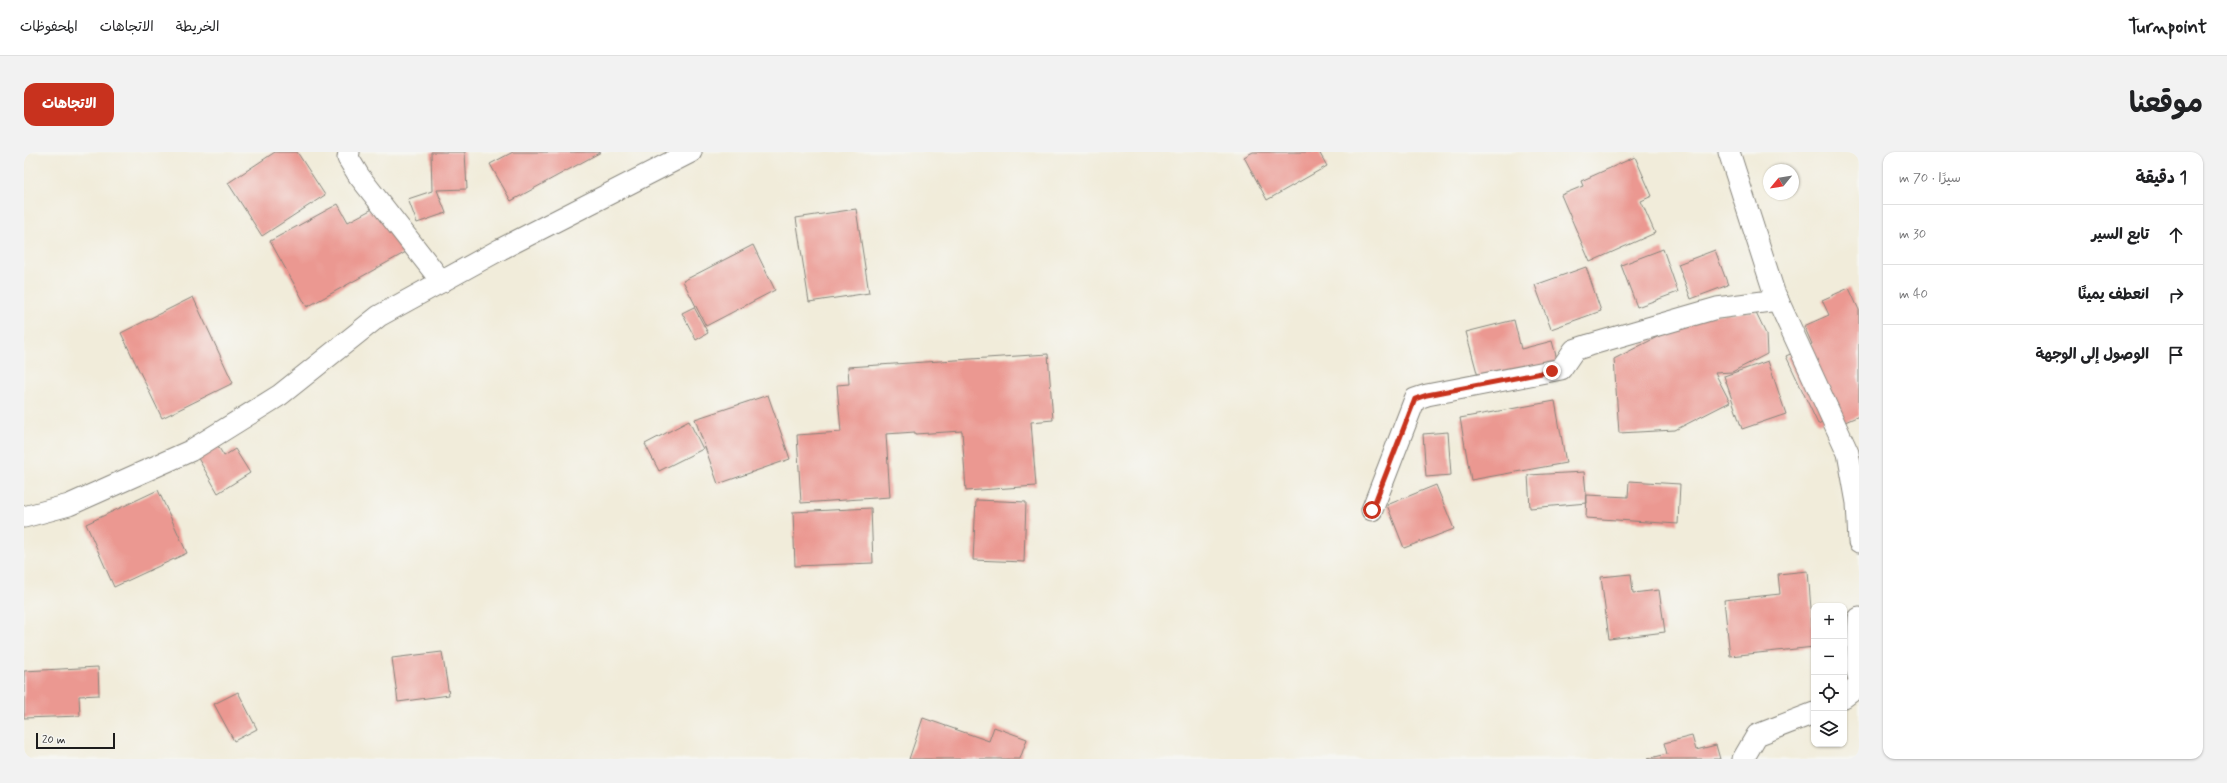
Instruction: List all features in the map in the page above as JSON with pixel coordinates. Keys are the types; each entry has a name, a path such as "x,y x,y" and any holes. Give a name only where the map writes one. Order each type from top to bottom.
{"street":[{"path":"349,152 348,158 359,176 442,282"},
{"path":"24,517 69,505 190,451 280,395 379,316 691,152"},
{"path":"1729,152 1778,300 1850,435 1848,453 1857,503 1859,542"},
{"path":"1372,510 1415,399 1427,395 1560,369 1574,350 1589,345 1717,308 1778,300"},
{"path":"1859,618 1856,668 1859,679"},
{"path":"1847,695 1859,686"},
{"path":"1743,759 1757,735 1811,714"}],"building":[{"path":"275,152 297,152 325,195 262,236 228,183"},
{"path":"431,152 465,152 467,189 437,190 446,213 417,223 408,199 432,191"},
{"path":"513,152 601,152 511,201 490,164"},
{"path":"1253,152 1319,152 1327,166 1267,200 1244,157"},
{"path":"1635,157 1652,196 1641,201 1655,233 1590,262 1561,195 1583,186 1581,181"},
{"path":"338,204 348,222 380,205 406,252 307,307 270,241"},
{"path":"856,209 869,293 809,302 796,218"},
{"path":"753,245 775,290 706,326 683,281"},
{"path":"1663,249 1678,292 1637,307 1621,265"},
{"path":"1715,250 1728,285 1691,299 1678,264"},
{"path":"1586,267 1601,311 1551,329 1535,285"},
{"path":"1849,288 1859,310 1859,416 1845,422 1841,413 1818,424 1786,356 1812,344 1804,326 1829,315 1822,300"},
{"path":"193,297 233,383 162,418 121,333"},
{"path":"694,307 708,333 696,340 682,313"},
{"path":"1755,311 1766,334 1767,354 1732,372 1715,373 1730,402 1675,430 1619,433 1614,359 1698,316"},
{"path":"1514,320 1521,349 1552,341 1558,363 1480,384 1466,332"},
{"path":"1048,354 1053,420 1031,422 1036,486 966,491 962,431 886,434 890,497 801,503 797,435 841,432 837,385 849,384 848,367"},
{"path":"1768,361 1786,414 1742,429 1724,376"},
{"path":"768,395 790,459 718,484 695,419"},
{"path":"1555,401 1566,463 1471,480 1460,418"},
{"path":"689,421 703,449 659,471 645,444"},
{"path":"1448,432 1451,475 1426,477 1423,434"},
{"path":"215,441 224,456 235,449 250,473 218,493 195,453"},
{"path":"1584,472 1587,503 1530,508 1528,475"},
{"path":"1629,481 1680,484 1678,524 1586,518 1587,495 1628,497"},
{"path":"1436,485 1454,529 1404,548 1387,505"},
{"path":"158,490 187,553 114,587 86,524"},
{"path":"976,500 1026,502 1024,562 973,560"},
{"path":"871,508 873,563 795,566 793,512"},
{"path":"1808,571 1811,609 1811,647 1730,656 1724,600 1780,594 1778,574"},
{"path":"1631,574 1633,593 1659,590 1665,632 1609,639 1601,577"},
{"path":"442,652 449,695 398,702 392,658"},
{"path":"98,667 99,695 79,696 80,716 24,718 24,671"},
{"path":"238,692 257,729 234,741 214,704"},
{"path":"923,718 989,741 994,727 1027,739 1020,759 909,759"},
{"path":"1692,736 1696,750 1716,745 1720,759 1647,759 1667,754 1664,743"}],"route":[{"path":"1372,510 1415,399 1427,395 1552,371"}]}
